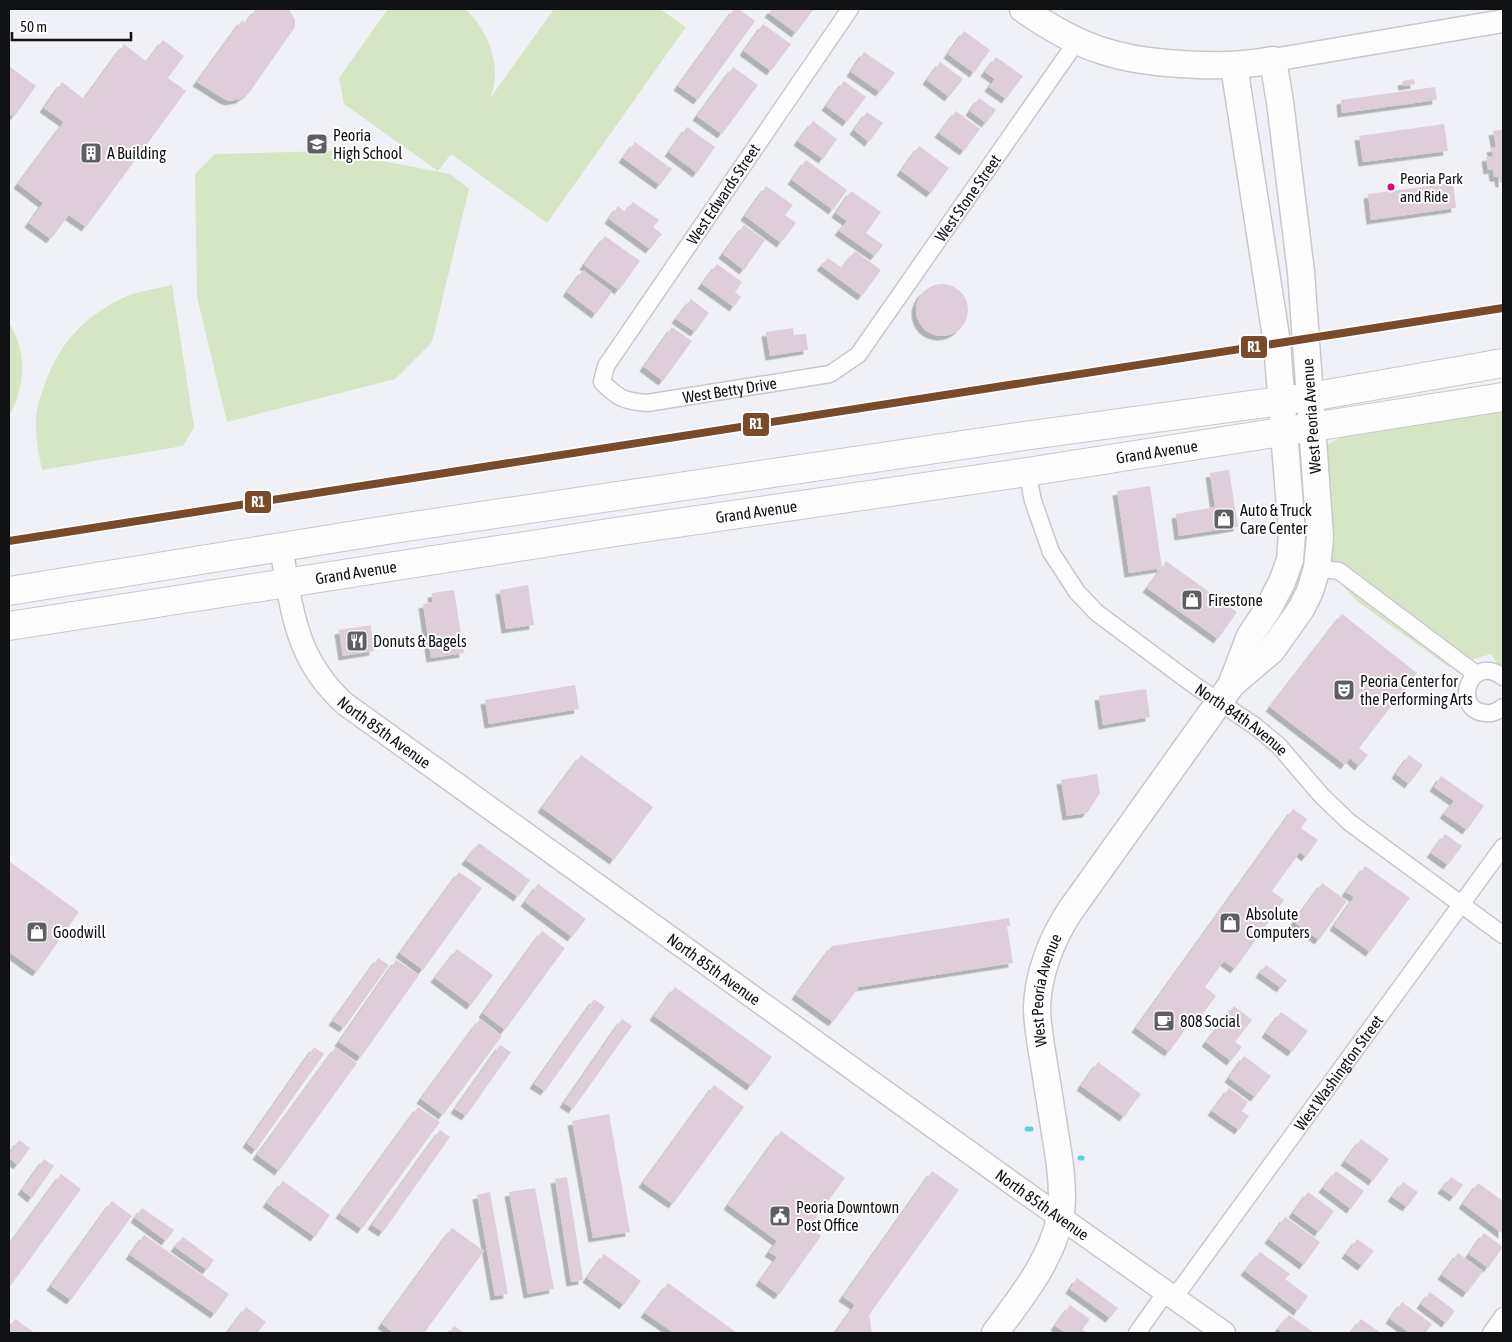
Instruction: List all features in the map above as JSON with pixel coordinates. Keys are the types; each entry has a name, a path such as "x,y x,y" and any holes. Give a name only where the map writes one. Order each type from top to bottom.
{"highway":[{"name":"Grand Avenue","path":"9,591 412,526 804,468 1310,397 1503,363"},
{"name":"Grand Avenue","path":"9,626 642,528 1026,472 1503,397"},
{"path":"804,468 811,504"}],"main road":[{"path":"1023,9 1077,41 1103,51 1138,60 1196,65 1253,63"},
{"name":"West Peoria Avenue","path":"995,1333 1042,1263 1052,1243 1060,1217 1059,1159 1038,1020 1040,985 1053,942 1070,911 1226,693 1272,650 1301,609 1310,591 1317,568 1320,538 1301,272 1280,102 1253,63"},
{"name":"West Peoria Avenue","path":"1226,693 1250,636 1268,609 1282,582 1290,560 1292,533 1253,63"}],"street":[{"name":"West Edwards Street","path":"602,382 606,366 850,9"},
{"path":"1253,63 1503,21"},
{"name":"West Stone Street","path":"858,354 1077,41"},
{"name":"West Betty Drive","path":"602,382 614,394 628,402 647,403 830,374 858,354"},
{"name":"North 84th Avenue","path":"1026,472 1033,501 1051,552 1077,592 1097,612 1226,693 1255,726 1279,746 1321,795 1349,822 1503,935"},
{"name":"North 85th Avenue","path":"282,548 292,608 301,644 320,678 345,704 1224,1333"},
{"path":"1317,568 1339,572 1476,674"},
{"path":"1503,678 1497,673 1490,671 1476,674 1471,679 1466,692 1470,705 1482,713 1489,714 1503,707"},
{"name":"West Washington Street","path":"1137,1333 1170,1295 1503,847"},
{"path":"1491,1333 1503,1316"}],"green space":[{"path":"388,9 465,9 478,23 491,49 495,68 495,83 491,97 554,9 660,9 686,27 547,223 451,154 438,171 344,104 339,78"},
{"path":"331,151 450,174 469,189 432,342 395,379 227,422 197,297 195,174 215,154"},
{"path":"172,285 194,427 183,446 42,470 36,434 37,408 56,358 64,346 84,323 109,305 135,294"},
{"path":"9,323 19,346 22,370 18,394 9,417"},
{"path":"1503,410 1503,673 1491,654 1449,667 1358,602 1331,573 1325,472 1327,445 1343,436"}],"building":[{"path":"256,9 289,9 295,20 295,27 249,93 240,99 230,101 197,82 242,20 246,23"},
{"path":"734,9 739,9 755,21 698,100 678,86"},
{"path":"772,9 814,9 796,33 769,13"},
{"path":"763,24 791,44 771,71 744,51"},
{"path":"964,31 990,50 974,73 948,54"},
{"name":"A Building","path":"163,40 184,56 168,78 186,91 86,227 69,215 51,239 29,223 43,203 18,184 64,122 44,108 62,82 84,99 124,44 147,62"},
{"path":"864,52 895,73 880,92 851,72"},
{"path":"996,57 1023,76 1006,99 989,87 995,79 985,72"},
{"path":"940,62 963,79 949,97 927,80"},
{"path":"9,66 36,86 14,117 9,114"},
{"path":"733,67 758,85 722,134 697,116"},
{"path":"1414,79 1415,84 1403,86 1402,81"},
{"path":"844,81 866,97 847,122 826,106"},
{"path":"1435,87 1437,100 1342,113 1341,100"},
{"path":"979,98 996,110 986,123 970,111"},
{"path":"956,111 980,129 964,151 939,133"},
{"path":"867,112 883,123 869,142 854,130"},
{"path":"813,121 837,139 823,159 798,141"},
{"path":"1444,124 1448,151 1363,162 1359,136"},
{"path":"687,127 715,147 697,173 669,152"},
{"path":"1503,129 1503,183 1500,183 1499,177 1494,177 1493,169 1488,170 1486,157 1493,156 1491,148 1496,147 1493,131"},
{"path":"635,142 672,169 660,185 623,158"},
{"path":"919,146 949,168 931,193 901,171"},
{"path":"806,160 847,190 833,210 792,180"},
{"path":"1453,183 1456,208 1371,220 1368,194"},
{"path":"766,186 793,205 785,215 796,223 781,243 745,216"},
{"path":"851,191 881,212 866,233 883,245 875,256 839,231 847,221 836,213"},
{"path":"633,202 659,220 653,227 662,234 650,249 609,219 618,206 625,212"},
{"path":"744,225 765,240 744,270 723,254"},
{"path":"605,236 640,261 619,290 584,265"},
{"path":"855,251 881,270 862,296 821,266 828,258 842,268"},
{"path":"717,264 742,282 735,292 741,297 734,307 702,284"},
{"path":"583,270 612,292 596,314 567,292"},
{"path":"937,284 947,284 956,288 964,296 968,310 964,324 956,332 947,336 937,336 928,332 920,324 916,315 916,305 920,296 928,288"},
{"path":"691,299 709,313 695,332 676,319"},
{"path":"672,327 692,341 663,381 644,367"},
{"path":"793,328 794,335 806,334 808,350 770,356 766,332"},
{"path":"1229,470 1238,527 1179,536 1176,514 1215,507 1210,473"},
{"path":"1150,486 1162,568 1129,573 1117,491"},
{"name":"Firestone","path":"1166,561 1237,612 1218,639 1147,588"},
{"path":"528,585 534,625 506,629 500,590"},
{"path":"454,590 464,653 431,658 423,604 433,602 432,593"},
{"name":"Peoria Center for the Performing Arts","path":"1342,614 1417,673 1359,748 1368,755 1359,766 1350,758 1345,765 1270,707"},
{"name":"Donuts & Bagels","path":"371,625 374,651 343,656 339,630"},
{"path":"575,685 579,709 489,724 485,700"},
{"path":"1146,689 1150,717 1103,725 1099,696"},
{"path":"581,755 653,807 614,860 542,808"},
{"path":"1409,755 1423,765 1409,784 1396,774"},
{"path":"1097,774 1100,793 1087,813 1067,816 1061,780"},
{"path":"1441,776 1484,806 1467,830 1444,814 1454,801 1434,787"},
{"path":"1293,809 1307,819 1301,828 1318,840 1306,857 1300,852 1272,891 1284,900 1235,969 1224,961 1205,987 1216,996 1199,1019 1195,1016 1169,1052 1136,1028"},
{"path":"1445,834 1462,846 1448,865 1431,853"},
{"path":"479,843 530,880 518,897 466,860"},
{"name":"Goodwill","path":"9,861 79,912 37,972 9,952"},
{"path":"1365,866 1410,898 1370,952 1334,926 1354,897 1346,892"},
{"path":"459,872 482,888 423,970 400,953"},
{"path":"1322,883 1347,901 1319,940 1294,922"},
{"path":"538,884 586,919 572,937 525,902"},
{"path":"1009,918 1010,926 1007,926 1013,963 859,987 833,1022 796,995 832,946"},
{"path":"542,931 565,948 505,1030 483,1013"},
{"path":"457,949 493,975 471,1005 435,978"},
{"path":"378,958 389,965 344,1028 333,1021"},
{"path":"396,960 419,975 361,1057 339,1042"},
{"path":"1266,965 1287,980 1281,988 1260,973"},
{"path":"675,987 772,1057 751,1086 654,1016"},
{"path":"594,999 605,1007 545,1091 534,1084"},
{"path":"1234,1006 1252,1020 1235,1042 1242,1047 1231,1061 1206,1042"},
{"path":"1281,1012 1308,1031 1292,1052 1266,1033"},
{"path":"480,1019 502,1036 443,1115 421,1099"},
{"path":"622,1019 632,1026 573,1109 564,1103"},
{"path":"500,1045 511,1052 466,1116 455,1109"},
{"path":"314,1047 324,1054 256,1150 247,1143"},
{"path":"336,1047 357,1063 279,1171 257,1155"},
{"path":"1244,1056 1271,1076 1255,1097 1229,1078"},
{"path":"1098,1062 1141,1094 1124,1117 1081,1086"},
{"path":"714,1085 744,1107 673,1204 643,1183"},
{"path":"1229,1088 1248,1102 1242,1111 1249,1116 1239,1130 1212,1111"},
{"path":"418,1107 440,1122 362,1229 340,1214"},
{"path":"609,1114 630,1232 593,1238 572,1121"},
{"path":"440,1130 450,1137 383,1232 372,1225"},
{"name":"Peoria Downtown Post Office","path":"781,1131 845,1178 809,1227 821,1236 779,1295 760,1281 777,1257 769,1252 777,1241 728,1205"},
{"path":"1361,1139 1389,1159 1373,1181 1345,1161"},
{"path":"19,1140 30,1148 18,1165 9,1158 9,1154"},
{"path":"44,1159 54,1166 32,1198 22,1190"},
{"path":"932,1171 959,1190 869,1315 872,1333 835,1333 855,1305 843,1297"},
{"path":"1336,1171 1364,1191 1351,1209 1323,1188"},
{"path":"61,1174 81,1189 11,1285 9,1283 9,1245"},
{"path":"567,1177 583,1280 571,1282 555,1179"},
{"path":"1451,1177 1463,1185 1454,1197 1442,1189"},
{"path":"283,1181 330,1215 315,1237 267,1203"},
{"path":"1403,1182 1418,1192 1407,1207 1392,1197"},
{"path":"1478,1183 1503,1201 1503,1234 1463,1204"},
{"path":"535,1188 554,1289 528,1294 509,1192"},
{"path":"490,1192 508,1294 495,1296 477,1195"},
{"path":"1308,1192 1334,1211 1319,1232 1293,1213"},
{"path":"112,1201 132,1216 71,1300 51,1286"},
{"path":"142,1208 174,1230 166,1241 135,1218"},
{"path":"1285,1217 1320,1242 1304,1265 1269,1239"},
{"path":"452,1228 484,1251 424,1333 394,1333 382,1324"},
{"path":"1484,1233 1503,1247 1488,1268 1469,1254"},
{"path":"144,1235 229,1294 215,1314 130,1255"},
{"path":"183,1237 214,1260 207,1270 175,1247"},
{"path":"1357,1239 1374,1251 1362,1266 1346,1254"},
{"path":"1260,1252 1290,1274 1285,1279 1308,1296 1298,1311 1245,1271"},
{"path":"1458,1253 1483,1271 1467,1293 1442,1275"},
{"path":"604,1254 641,1281 624,1305 587,1278"},
{"path":"1077,1278 1118,1308 1110,1318 1070,1289"},
{"path":"668,1283 737,1333 674,1333 645,1313"},
{"path":"1430,1292 1455,1311 1446,1323 1421,1304"},
{"path":"1402,1302 1432,1324 1425,1333 1410,1333 1390,1319"},
{"path":"1070,1305 1090,1319 1082,1330 1087,1333 1066,1333 1055,1326"},
{"path":"246,1307 266,1322 257,1333 227,1333"},
{"path":"1289,1315 1313,1332 1283,1333 1278,1329"},
{"path":"15,1319 35,1333 9,1333 9,1328"},
{"path":"1361,1319 1381,1333 1351,1333"},
{"path":"454,1326 464,1333 449,1333"}],"transit line":[{"name":"R1","path":"9,541 1503,308"}],"place":[{"name":"Peoria High School","path":"317,144"},
{"name":"A Building","path":"91,153"},
{"name":"Peoria Park and Ride","path":"1391,187"},
{"name":"Auto & Truck Care Center","path":"1224,519"},
{"name":"Firestone","path":"1192,600"},
{"name":"Donuts & Bagels","path":"357,641"},
{"name":"Peoria Center for the Performing Arts","path":"1344,690"},
{"name":"Absolute Computers","path":"1230,923"},
{"name":"Goodwill","path":"37,932"},
{"name":"808 Social","path":"1164,1021"},
{"name":"Peoria Downtown Post Office","path":"780,1216"}]}
